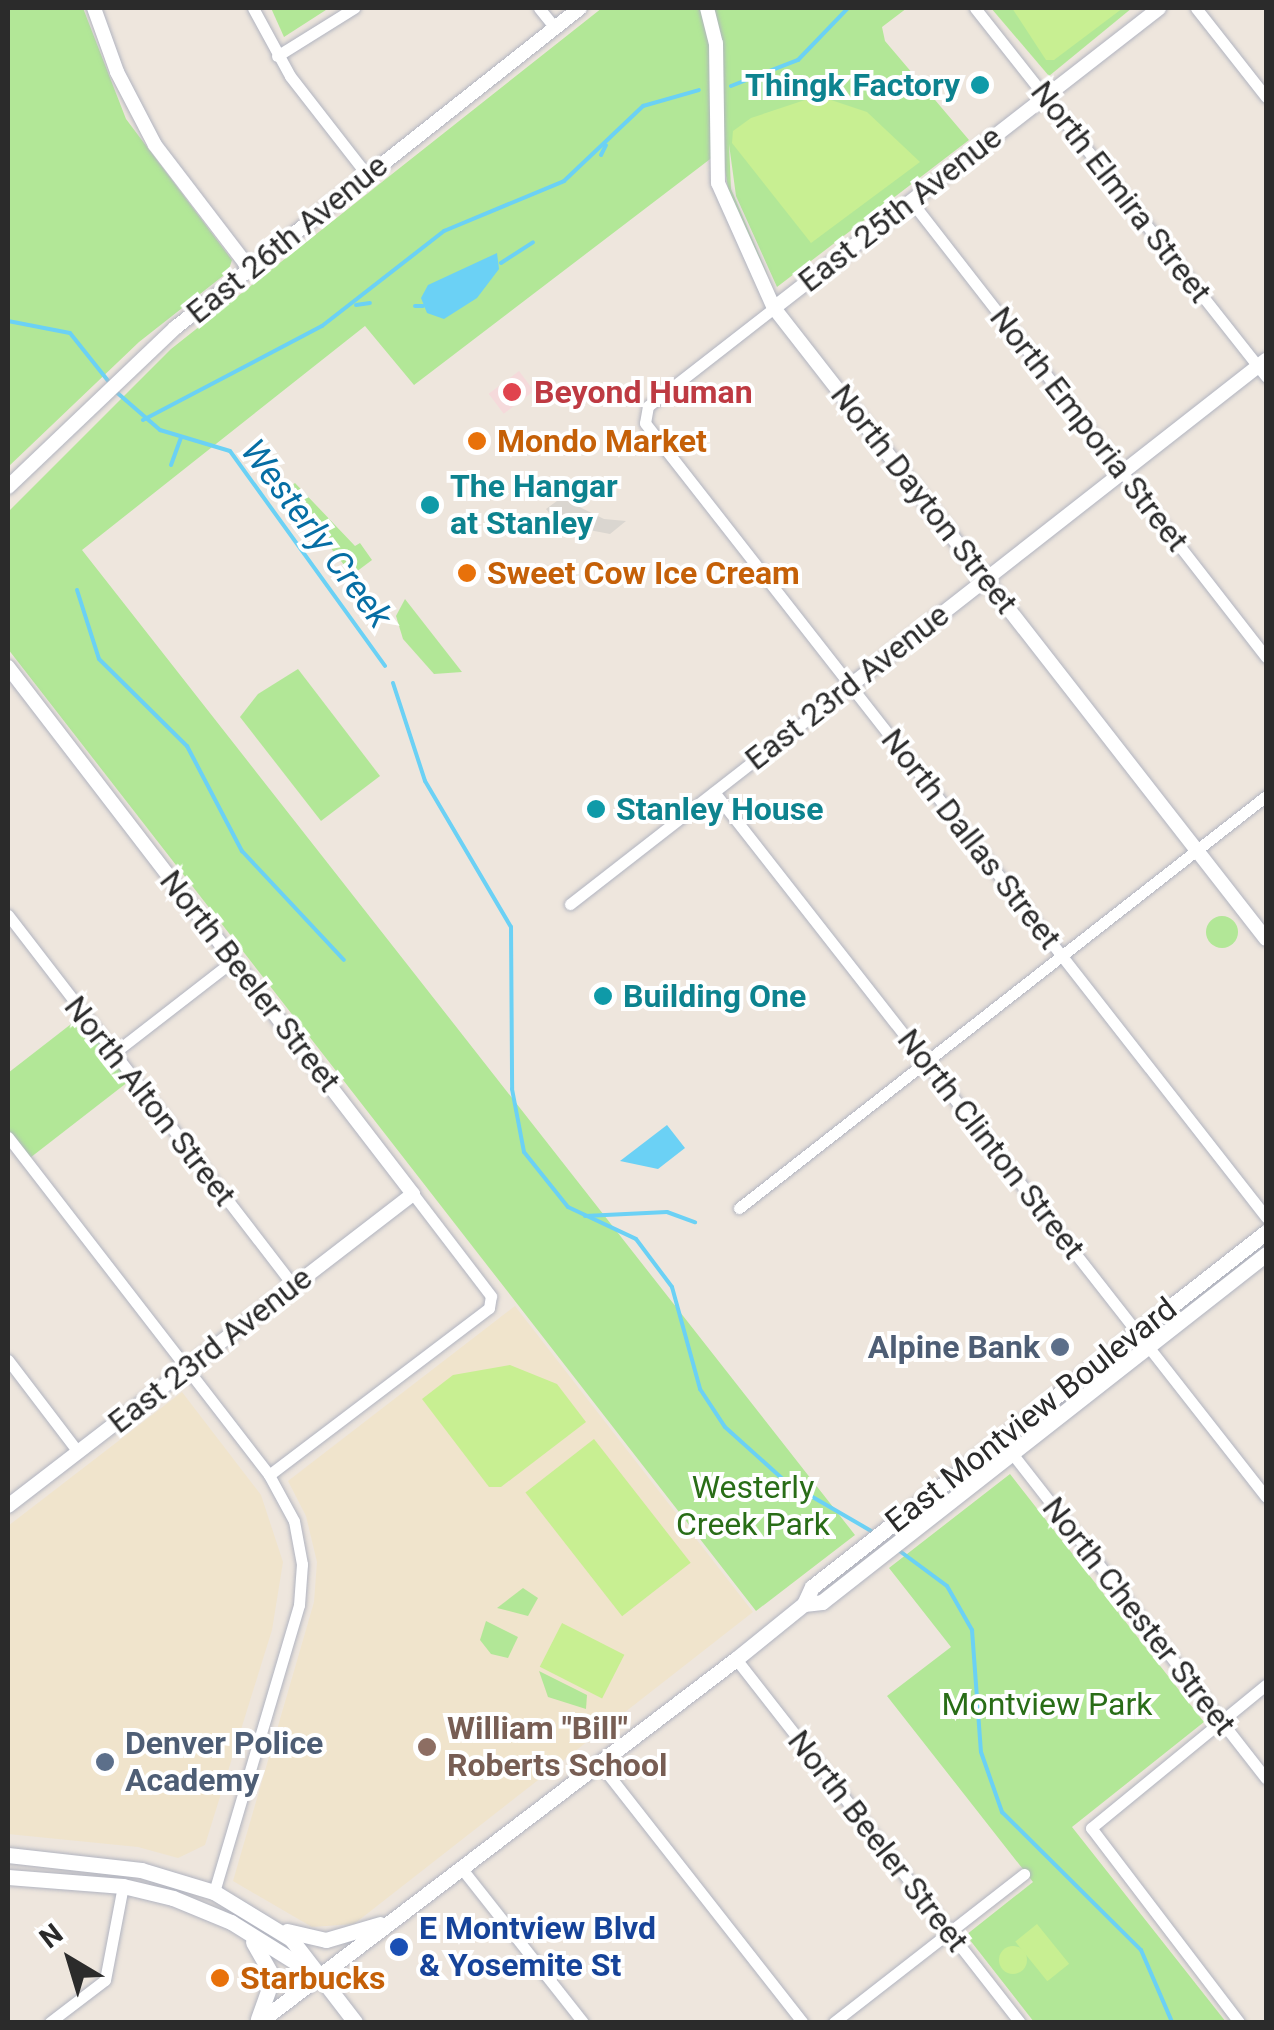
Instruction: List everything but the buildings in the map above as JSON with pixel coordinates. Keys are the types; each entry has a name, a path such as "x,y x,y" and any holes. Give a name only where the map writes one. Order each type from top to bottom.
{"main road":[{"name":"East Montview Boulevard","path":"257,2022 736,1659 804,1604 812,1587 1266,1232"},
{"name":"East Montview Boulevard","path":"804,1604 822,1602 1266,1254"},
{"path":"8,1854 141,1870 214,1892 274,1926 317,1940 394,1919"},
{"path":"8,1877 123,1886 232,1922 319,1976"},
{"path":"232,1922 261,1949 271,1970 272,1994 257,2022"},
{"path":"274,1926 355,2022"}],"street":[{"path":"94,8 116,72 155,145 249,268"},
{"path":"253,8 277,56 366,174"},
{"path":"277,56 354,8"},
{"path":"539,8 554,28"},
{"name":"East 26th Avenue","path":"8,488 137,363 249,268 580,8"},
{"name":"North Dayton Street","path":"707,8 716,43 718,183 774,308 1266,938"},
{"name":"North Elmira Street","path":"975,8 1264,368"},
{"name":"East 25th Avenue","path":"644,413 1159,8"},
{"path":"1196,8 1266,97"},
{"name":"North Emporia Street","path":"911,201 1266,656"},
{"name":"East 23rd Avenue","path":"570,904 1123,472 1264,368"},
{"name":"North Dallas Street","path":"644,413 647,426 1266,1216"},
{"name":"North Beeler Street","path":"8,667 491,1296 490,1308 269,1476"},
{"path":"8,695 21,685"},
{"name":"North Clinton Street","path":"714,792 1266,1497"},
{"path":"740,1208 1266,796"},
{"name":"North Alton Street","path":"8,915 294,1286"},
{"path":"114,1053 234,960"},
{"path":"8,1136 269,1476 294,1521 302,1586 214,1892"},
{"name":"East 23rd Avenue","path":"8,1506 413,1194"},
{"path":"8,1360 78,1452"},
{"name":"North Chester Street","path":"1000,1439 1266,1778"},
{"name":"North Beeler Street","path":"736,1659 1020,2022"},
{"path":"1240,2022 1090,1828 1266,1685"},
{"path":"600,1764 802,2022"},
{"path":"462,1868 583,2022"},
{"path":"834,2022 1024,1874"},
{"path":"50,2022 104,1980 123,1886"}],"shaded area":[{"name":"Beyond Human","path":"519,371 534,391 504,414 489,394"},
{"path":"561,498 604,519 626,521 610,534 558,524 546,509"},
{"name":"William \"Bill\" Roberts School","path":"515,1306 753,1612 354,1924 312,1927 233,1881 314,1602 317,1562 306,1516 288,1481"},
{"name":"Denver Police Academy","path":"182,1392 261,1495 283,1562 272,1630 205,1845 178,1858 138,1847 8,1834 8,1526"}],"green space":[{"path":"8,8 83,8 126,119 232,260 228,272 139,342 8,467"},
{"path":"271,8 329,8 284,37"},
{"name":"Westerly Creek Park","path":"602,8 907,8 882,27 885,41 969,140 777,287 736,196 729,144 731,189 769,278 729,195 722,150 414,385 365,326 82,550 855,1535 756,1611 8,649 8,512 171,349"},
{"path":"991,8 1132,8 1049,76"},
{"path":"1012,8 1123,8 1054,60 1046,60"},
{"path":"805,100 831,100 867,112 920,162 811,243 732,143 733,131 751,118"},
{"path":"295,483 355,546 360,543 372,560 352,575 285,490"},
{"path":"405,599 462,672 434,674 403,639 396,616"},
{"path":"298,669 380,776 321,821 240,717 258,694"},
{"path":"1222,916 1233,921 1238,932 1233,943 1222,948 1211,943 1206,932 1211,921"},
{"path":"84,1014 133,1078 26,1161 8,1137 8,1073"},
{"path":"510,1365 557,1384 586,1422 501,1487 489,1487 422,1399 453,1375"},
{"path":"594,1439 691,1563 622,1616 525,1493"},
{"name":"Montview Park","path":"1010,1474 1204,1722 1072,1827 1226,2022 1034,2022 966,1935 1033,1882 887,1696 951,1647 889,1568"},
{"path":"523,1588 538,1598 528,1616 497,1608"},
{"path":"486,1621 518,1637 508,1658 491,1654 480,1640"},
{"path":"562,1623 624,1655 602,1698 540,1667"},
{"path":"539,1671 587,1695 586,1709 548,1697"},
{"path":"1037,1924 1069,1964 1047,1981 1015,1942"},
{"path":"1013,1946 1023,1950 1027,1960 1023,1970 1013,1974 1003,1970 999,1960 1003,1950"}],"water":[{"path":"497,253 499,269 477,298 444,319 427,313 421,298 428,285"},
{"path":"667,1125 685,1148 658,1169 620,1161"}],"waterway":[{"path":"731,86 798,60 848,8"},
{"path":"143,420 322,326 444,231 564,181 643,106 699,90"},
{"path":"601,155 606,145"},
{"path":"501,263 533,242"},
{"path":"356,305 370,303"},
{"path":"415,306 423,306"},
{"name":"Westerly Creek","path":"8,321 70,333 109,382"},
{"name":"Westerly Creek","path":"114,390 160,430 230,451 385,666"},
{"path":"171,465 181,438"},
{"path":"77,590 99,659 187,746 242,851 344,960"},
{"name":"Westerly Creek","path":"393,683 425,781 511,927 512,1089 524,1152 568,1207 636,1239 672,1287 700,1389 725,1427 785,1481 873,1532"},
{"path":"585,1216 667,1212 695,1222"},
{"name":"Westerly Creek","path":"897,1549 947,1586 972,1630 981,1752 1002,1812 1141,1950 1172,2022"}],"place":[{"name":"Thingk Factory","path":"980,85"},
{"name":"Beyond Human","path":"512,392"},
{"name":"Mondo Market","path":"477,441"},
{"name":"The Hangar at Stanley","path":"430,505"},
{"name":"Sweet Cow Ice Cream","path":"467,573"},
{"name":"Stanley House","path":"596,809"},
{"name":"Building One","path":"603,996"},
{"name":"Alpine Bank","path":"1060,1347"},
{"name":"William \"Bill\" Roberts School","path":"427,1747"},
{"name":"Denver Police Academy","path":"105,1762"},
{"name":"E Montview Blvd & Yosemite St","path":"399,1947"},
{"name":"Starbucks","path":"220,1978"}]}
